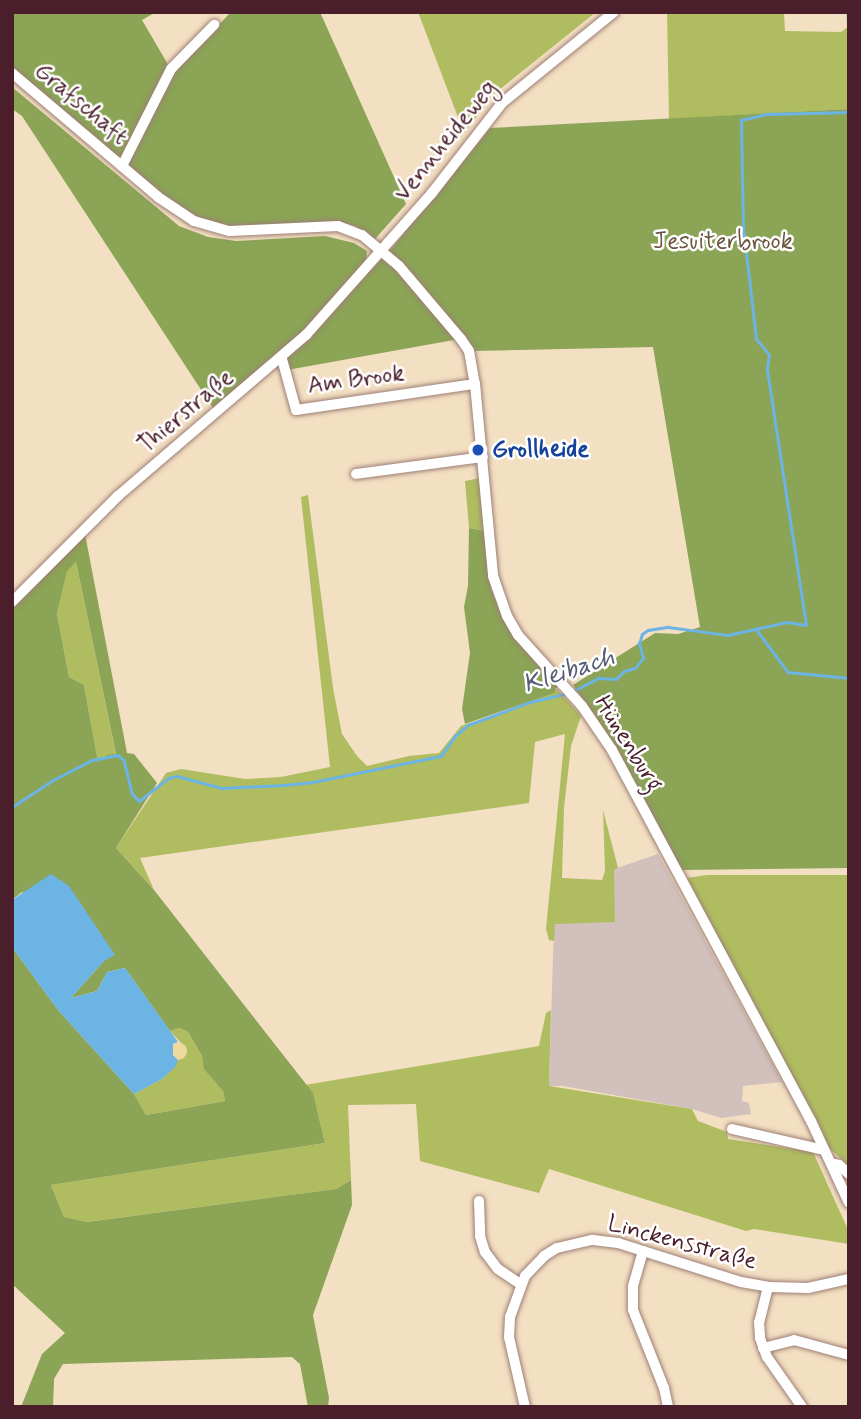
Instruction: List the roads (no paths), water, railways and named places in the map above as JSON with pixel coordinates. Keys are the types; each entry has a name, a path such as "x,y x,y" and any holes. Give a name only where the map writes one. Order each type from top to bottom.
{"street":[{"name":"Vennheideweg","path":"383,251 502,103 614,12"},
{"name":"Grafschaft","path":"122,166 171,69 214,25"},
{"name":"Grafschaft","path":"12,73 179,213 209,227 252,231 338,226 362,235 383,251"},
{"name":"Thierstraße","path":"12,602 113,501 282,359 383,251"},
{"name":"Hünenburg","path":"383,251 469,351 483,457 490,556 498,594 518,635 600,729 831,1163 849,1203"},
{"name":"Am Brook","path":"282,359 296,410 475,384"},
{"path":"356,474 483,457"},
{"path":"732,1129 824,1150"},
{"path":"831,1163 839,1165 849,1174"},
{"path":"479,1201 480,1236 485,1252 498,1269 520,1284"},
{"name":"Linckensstraße","path":"525,1407 509,1337 510,1317 520,1284 544,1256 566,1245 603,1240 741,1282 768,1287 808,1288 849,1279"},
{"path":"643,1251 632,1287 632,1310 664,1388 668,1407"},
{"path":"768,1287 758,1322 763,1348 802,1407"},
{"path":"763,1348 794,1340 849,1355"}],"water":[{"path":"51,874 69,886 115,955 104,961 71,998 97,991 107,972 125,968 178,1042 173,1044 173,1055 178,1060 176,1066 162,1079 134,1094 58,1010 12,947 12,900"}],"waterway":[{"name":"Kleibach","path":"848,12 849,42"},
{"name":"Kleibach","path":"572,692 598,678 616,679 624,671 635,668 643,658 639,644 642,634 648,630 668,627 728,635 787,622 806,625 767,369 769,355 756,339 743,226 741,120 768,114 849,112"},
{"path":"756,629 788,672 849,678"},
{"name":"Kleibach","path":"12,807 53,780 92,760 118,755 124,760 132,793 139,801 168,778 177,776 222,788 284,785 313,782 441,756 455,736 468,725 530,702 566,694"}],"place":[{"name":"Grollheide","path":"478,450"}],"park label":[{"name":"Jesuiterbrook","path":"723,242"}]}
